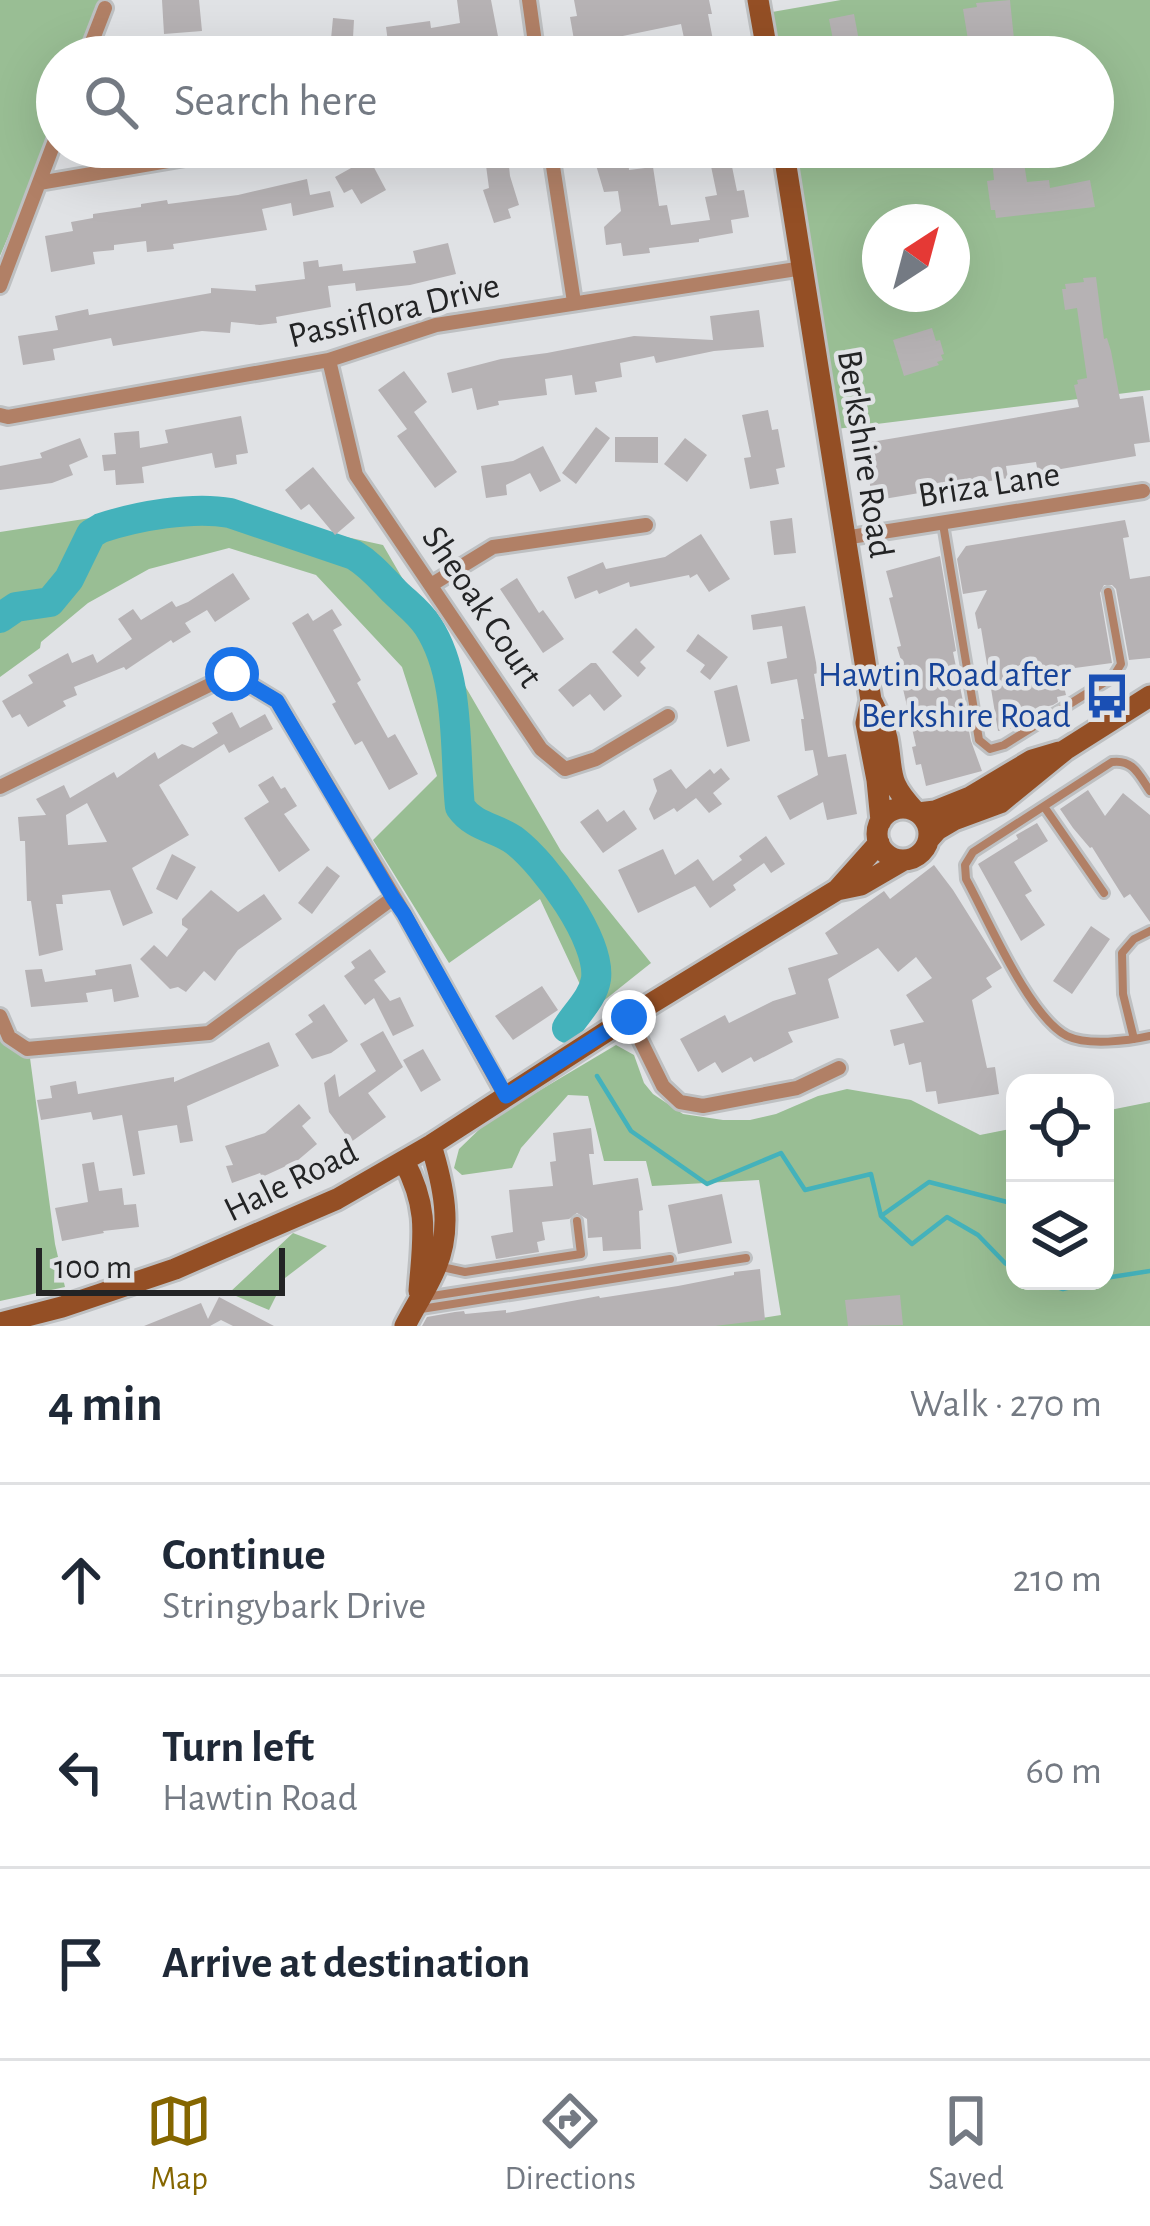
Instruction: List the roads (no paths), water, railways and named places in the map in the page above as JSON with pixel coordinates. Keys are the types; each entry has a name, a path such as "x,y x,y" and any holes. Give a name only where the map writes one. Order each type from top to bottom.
{"main road":[{"path":"758,0 764,36"},
{"name":"Berkshire Road","path":"786,168 872,700 885,730 892,781 916,812"},
{"path":"837,890 861,885 920,854 937,830 1000,803 1065,750 1139,708 1150,696"},
{"name":"Berkshire Road","path":"872,700 866,723 877,780 880,832"},
{"path":"837,890 880,832 886,815 900,808 935,811 970,797 1032,760 1065,750"},
{"path":"916,812 927,825 929,839"},
{"path":"880,832 889,855 904,860"},
{"name":"Hale Road","path":"0,1324 103,1294 217,1252 337,1199 837,890"},
{"path":"412,1311 436,1266 445,1208 431,1145"},
{"path":"404,1161 422,1204 424,1227 412,1311"}],"street":[{"path":"529,0 534,36"},
{"path":"94,36 105,8"},
{"path":"0,286 45,168"},
{"path":"39,183 127,168"},
{"path":"553,168 574,302"},
{"name":"Passiflora Drive","path":"0,415 329,360 436,325 803,268"},
{"name":"Sheoak Court","path":"329,360 356,475 541,748 566,769 596,759 668,716"},
{"name":"Briza Lane","path":"844,538 1143,491"},
{"path":"431,585 493,547 646,524"},
{"path":"0,787 232,674 277,701 506,1096"},
{"path":"0,1016 10,1037 26,1049 209,1033 393,898"},
{"path":"629,1017 663,1086 680,1102 703,1106 797,1088 839,1068"}],"lane":[{"path":"943,522 980,740 990,749 1004,745 1113,677 1120,664 1108,592"},
{"path":"1150,791 1133,766 1124,760 1112,762 973,852 964,865 966,879 1038,1010 1067,1036 1102,1042 1150,1036"},
{"path":"1045,808 1104,892"},
{"path":"1134,1040 1123,994 1122,953 1150,931"},
{"path":"436,1266 465,1272 581,1254 577,1221"},
{"path":"412,1311 746,1258"},
{"path":"412,1311 670,1259"}],"waterway":[{"path":"0,618 16,607 50,602 69,579 91,534 148,516 230,513 360,559 421,616 439,646 451,690 460,807 527,852 569,904 590,944 596,979 567,1028"},
{"path":"597,1076 631,1131 707,1184 781,1153 805,1190 871,1174 881,1216 929,1182 1006,1202"},
{"path":"881,1216 912,1244 947,1217 978,1235 1006,1264"},
{"path":"1114,1277 1150,1271"}],"place":[{"name":"Hawtin Road after Berkshire Road","path":"1107,696"}]}
